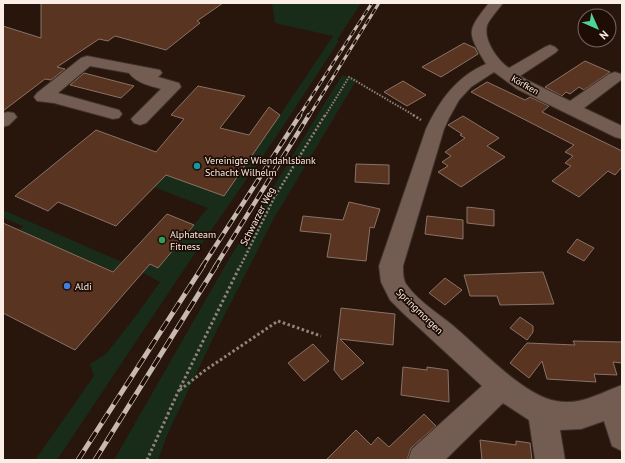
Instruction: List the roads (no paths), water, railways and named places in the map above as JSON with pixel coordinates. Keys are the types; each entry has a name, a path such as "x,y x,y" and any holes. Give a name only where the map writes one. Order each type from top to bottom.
{"street":[{"name":"Körfken","path":"496,3 480,24 479,32 481,44 502,71 571,109 622,133"},
{"name":"Springmorgen","path":"550,50 502,71 475,75 457,91 444,110 435,129 391,266 392,277 395,287 405,298 502,385 529,405 556,415 580,415 618,400"},
{"path":"113,114 55,98 43,97 87,61 154,73"},
{"path":"128,69 150,80 174,87 140,120"},
{"path":"571,109 615,77"},
{"path":"423,460 502,385"},
{"path":"618,400 622,436"},
{"path":"542,411 550,460"}],"railway":[{"path":"299,116 372,3"},
{"path":"309,116 379,3"},
{"path":"202,267 300,115"},
{"path":"215,267 309,115"},
{"path":"78,460 203,266"},
{"path":"95,460 216,266"}],"place":[{"name":"Vereinigte Wiendahlsbank Schacht Wilhelm","path":"197,166"},
{"name":"Alphateam Fitness","path":"162,240"},
{"name":"Aldi","path":"67,286"}]}
